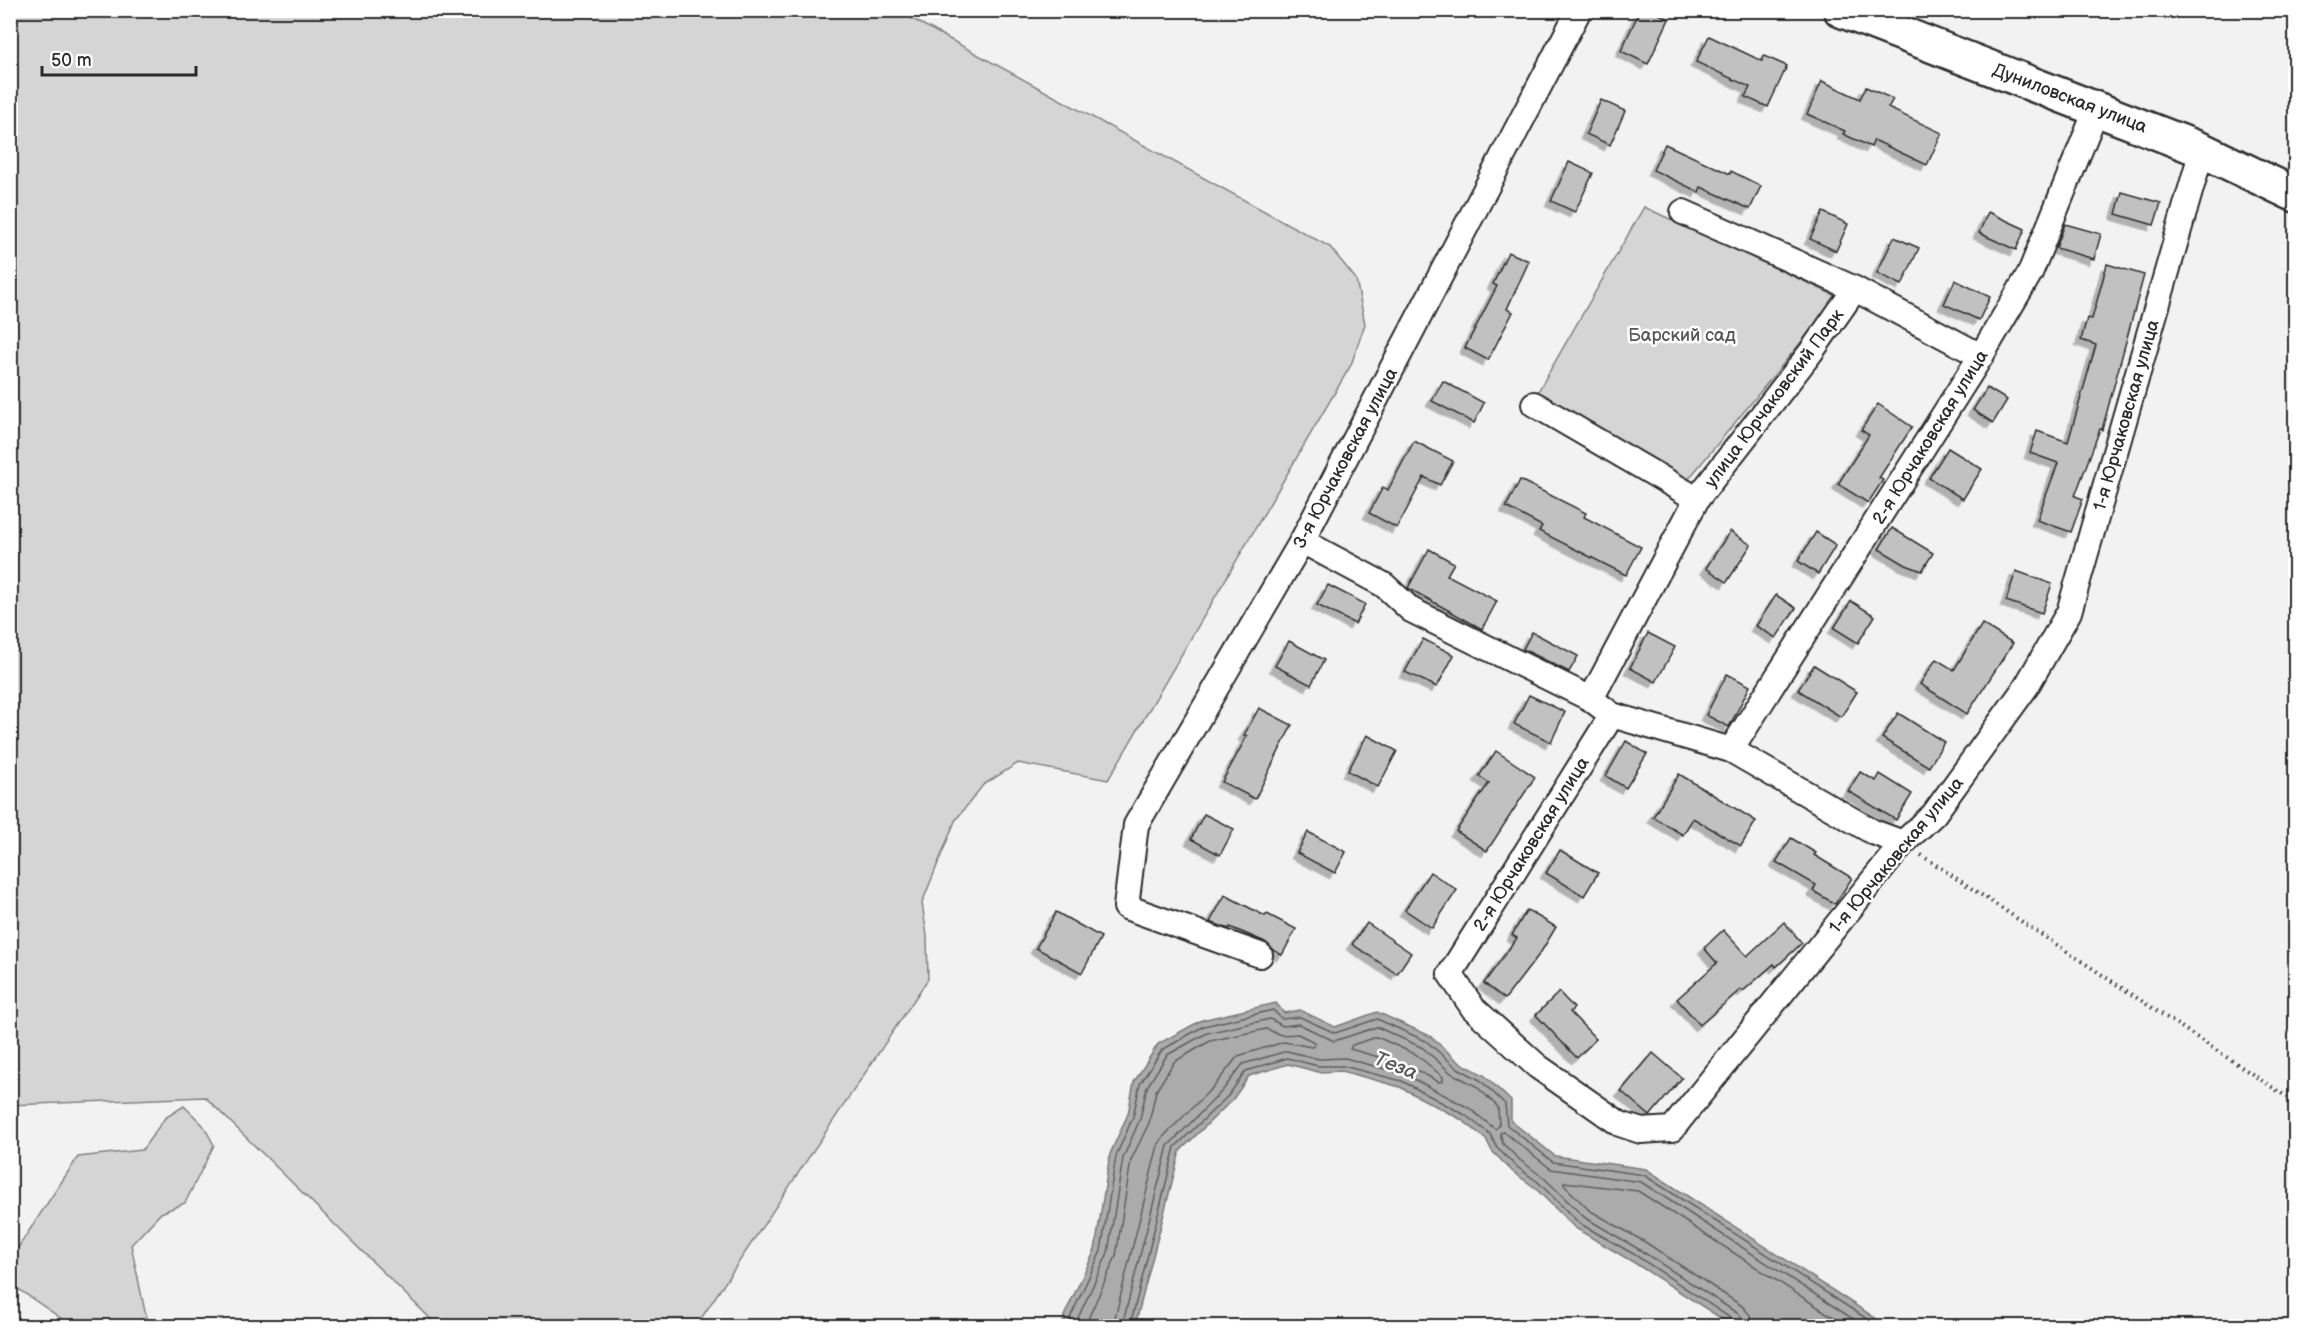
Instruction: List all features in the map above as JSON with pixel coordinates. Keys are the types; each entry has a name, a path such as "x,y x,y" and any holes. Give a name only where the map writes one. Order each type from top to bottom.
{"main road":[{"name":"Дуниловская улица","path":"1841,10 2202,150 2295,195"}],"street":[{"name":"3-я Юрчаковская улица","path":"1260,955 1126,907 1136,825 1302,541 1579,10"},
{"name":"2-я Юрчаковская улица","path":"1731,750 1981,356 2030,273 2097,108"},
{"name":"1-я Юрчаковская улица","path":"1449,974 1473,1008 1537,1066 1620,1124 1641,1131 1672,1129 1903,843 1934,814 2026,687 2069,612 2202,150"},
{"name":"улица Юрчаковский Парк","path":"1683,212 1855,290 1981,356"},
{"name":"улица Юрчаковский Парк","path":"1534,404 1697,499 1811,352 1855,290"},
{"path":"1591,699 1697,499"},
{"path":"1302,541 1384,585 1411,610 1591,699 1612,715 1731,750 1873,832 1903,843"},
{"name":"2-я Юрчаковская улица","path":"1449,974 1612,715"}],"path":[{"path":"1903,843 2295,1103"}],"green space":[{"path":"10,11 898,11 1330,247 1356,279 1365,324 1351,365 1108,780 1018,763 983,785 955,821 922,903 927,936 928,979 696,1326 438,1326 205,1097 11,1105"},
{"name":"Барский сад","path":"1644,207 1838,297 1687,481 1536,395"},
{"path":"184,1106 203,1125 214,1145 185,1203 161,1213 131,1245 148,1326 71,1325 11,1284 11,1258 78,1157 142,1150 165,1118"}],"water":[{"name":"Теза","path":"1276,1003 1284,1013 1300,1010 1335,1027 1377,1012 1430,1036 1459,1062 1484,1075 1511,1101 1511,1121 1555,1156 1646,1169 1883,1323 1884,1326 1733,1326 1575,1228 1534,1187 1513,1172 1492,1151 1486,1139 1462,1120 1400,1087 1342,1071 1318,1072 1288,1064 1249,1076 1233,1099 1180,1151 1135,1326 1063,1326 1064,1316 1095,1250 1110,1154 1128,1114 1134,1082 1158,1044 1202,1020"}],"building":[{"path":"1640,10 1651,10 1669,19 1648,64 1621,51"},
{"path":"1709,36 1762,61 1764,56 1787,66 1768,107 1745,97 1750,87 1696,62"},
{"path":"1822,81 1860,99 1866,87 1893,99 1888,108 1942,133 1927,165 1874,140 1871,147 1843,134 1845,131 1807,114"},
{"path":"1601,100 1625,111 1610,145 1586,134"},
{"path":"1665,144 1761,186 1750,209 1701,187 1699,192 1653,170"},
{"path":"1569,162 1593,173 1575,212 1551,201"},
{"path":"2122,192 2161,203 2154,225 2116,214"},
{"path":"1823,212 1848,224 1836,251 1810,239"},
{"path":"1988,212 2025,229 2016,250 1979,233"},
{"path":"2065,224 2101,234 2094,259 2056,248"},
{"path":"1894,237 1919,248 1902,285 1877,273"},
{"path":"1508,252 1529,261 1507,309 1513,312 1488,360 1465,348 1497,286 1493,284"},
{"path":"2107,264 2144,275 2102,430 2100,429 2075,496 2083,499 2071,532 2037,520 2058,463 2030,453 2037,431 2068,442 2096,345 2081,340 2087,318 2092,319"},
{"path":"1955,280 1990,297 1979,320 1944,304"},
{"path":"1443,381 1484,403 1474,423 1432,401"},
{"path":"1987,388 2007,400 1993,423 1973,410"},
{"path":"1878,404 1912,427 1879,478 1883,480 1868,503 1838,484 1869,435 1861,430"},
{"path":"1414,441 1453,461 1440,485 1424,477 1397,528 1369,513 1383,487 1388,490"},
{"path":"1948,448 1982,469 1963,499 1929,478"},
{"path":"1520,480 1586,513 1584,517 1641,547 1626,575 1539,531 1542,526 1506,507"},
{"path":"1892,528 1933,553 1922,571 1906,565 1879,549"},
{"path":"1730,531 1751,545 1727,582 1706,568"},
{"path":"1816,532 1836,545 1818,574 1798,561"},
{"path":"1429,549 1454,563 1447,575 1497,601 1482,629 1408,588"},
{"path":"2016,571 2052,584 2042,613 2006,601"},
{"path":"1328,585 1365,604 1355,624 1317,605"},
{"path":"1776,595 1796,608 1776,638 1756,626"},
{"path":"1851,601 1875,616 1858,643 1834,628"},
{"path":"1982,624 2013,643 1967,714 1920,684 1936,659 1954,670"},
{"path":"1532,632 1578,656 1569,672 1523,649"},
{"path":"1648,633 1675,647 1656,682 1630,668"},
{"path":"1423,639 1454,655 1437,687 1405,672"},
{"path":"1289,641 1324,660 1311,685 1275,666"},
{"path":"1814,665 1857,692 1841,717 1798,690"},
{"path":"1727,674 1750,686 1729,727 1706,715"},
{"path":"1529,695 1565,712 1551,742 1514,724"},
{"path":"1259,708 1292,725 1255,799 1222,782"},
{"path":"1898,713 1944,742 1929,767 1882,738"},
{"path":"1367,735 1397,751 1378,787 1348,771"},
{"path":"1626,741 1647,754 1626,788 1606,776"},
{"path":"1496,751 1535,777 1487,851 1456,831 1489,783 1479,776"},
{"path":"1860,772 1876,781 1880,774 1912,794 1896,820 1848,791"},
{"path":"1679,774 1756,821 1741,846 1693,818 1683,835 1653,817"},
{"path":"1204,814 1234,829 1220,855 1191,839"},
{"path":"1308,832 1346,852 1335,873 1297,853"},
{"path":"1791,838 1852,878 1835,904 1813,891 1816,885 1776,862"},
{"path":"1560,850 1598,873 1584,896 1546,873"},
{"path":"1430,872 1457,890 1432,928 1405,910"},
{"path":"1225,895 1296,929 1282,955 1265,942 1230,927 1229,929 1210,922"},
{"path":"1527,910 1556,927 1541,952 1505,999 1484,983 1517,938 1512,935"},
{"path":"1056,912 1101,937 1082,973 1036,948"},
{"path":"1784,922 1802,943 1776,967 1774,964 1743,991 1741,989 1700,1025 1677,999 1717,963 1704,948 1723,930 1747,956"},
{"path":"1367,923 1411,953 1397,974 1352,944"},
{"path":"1559,992 1574,1008 1570,1012 1596,1039 1577,1058 1536,1015"},
{"path":"1653,1053 1682,1078 1650,1116 1621,1091"}]}
